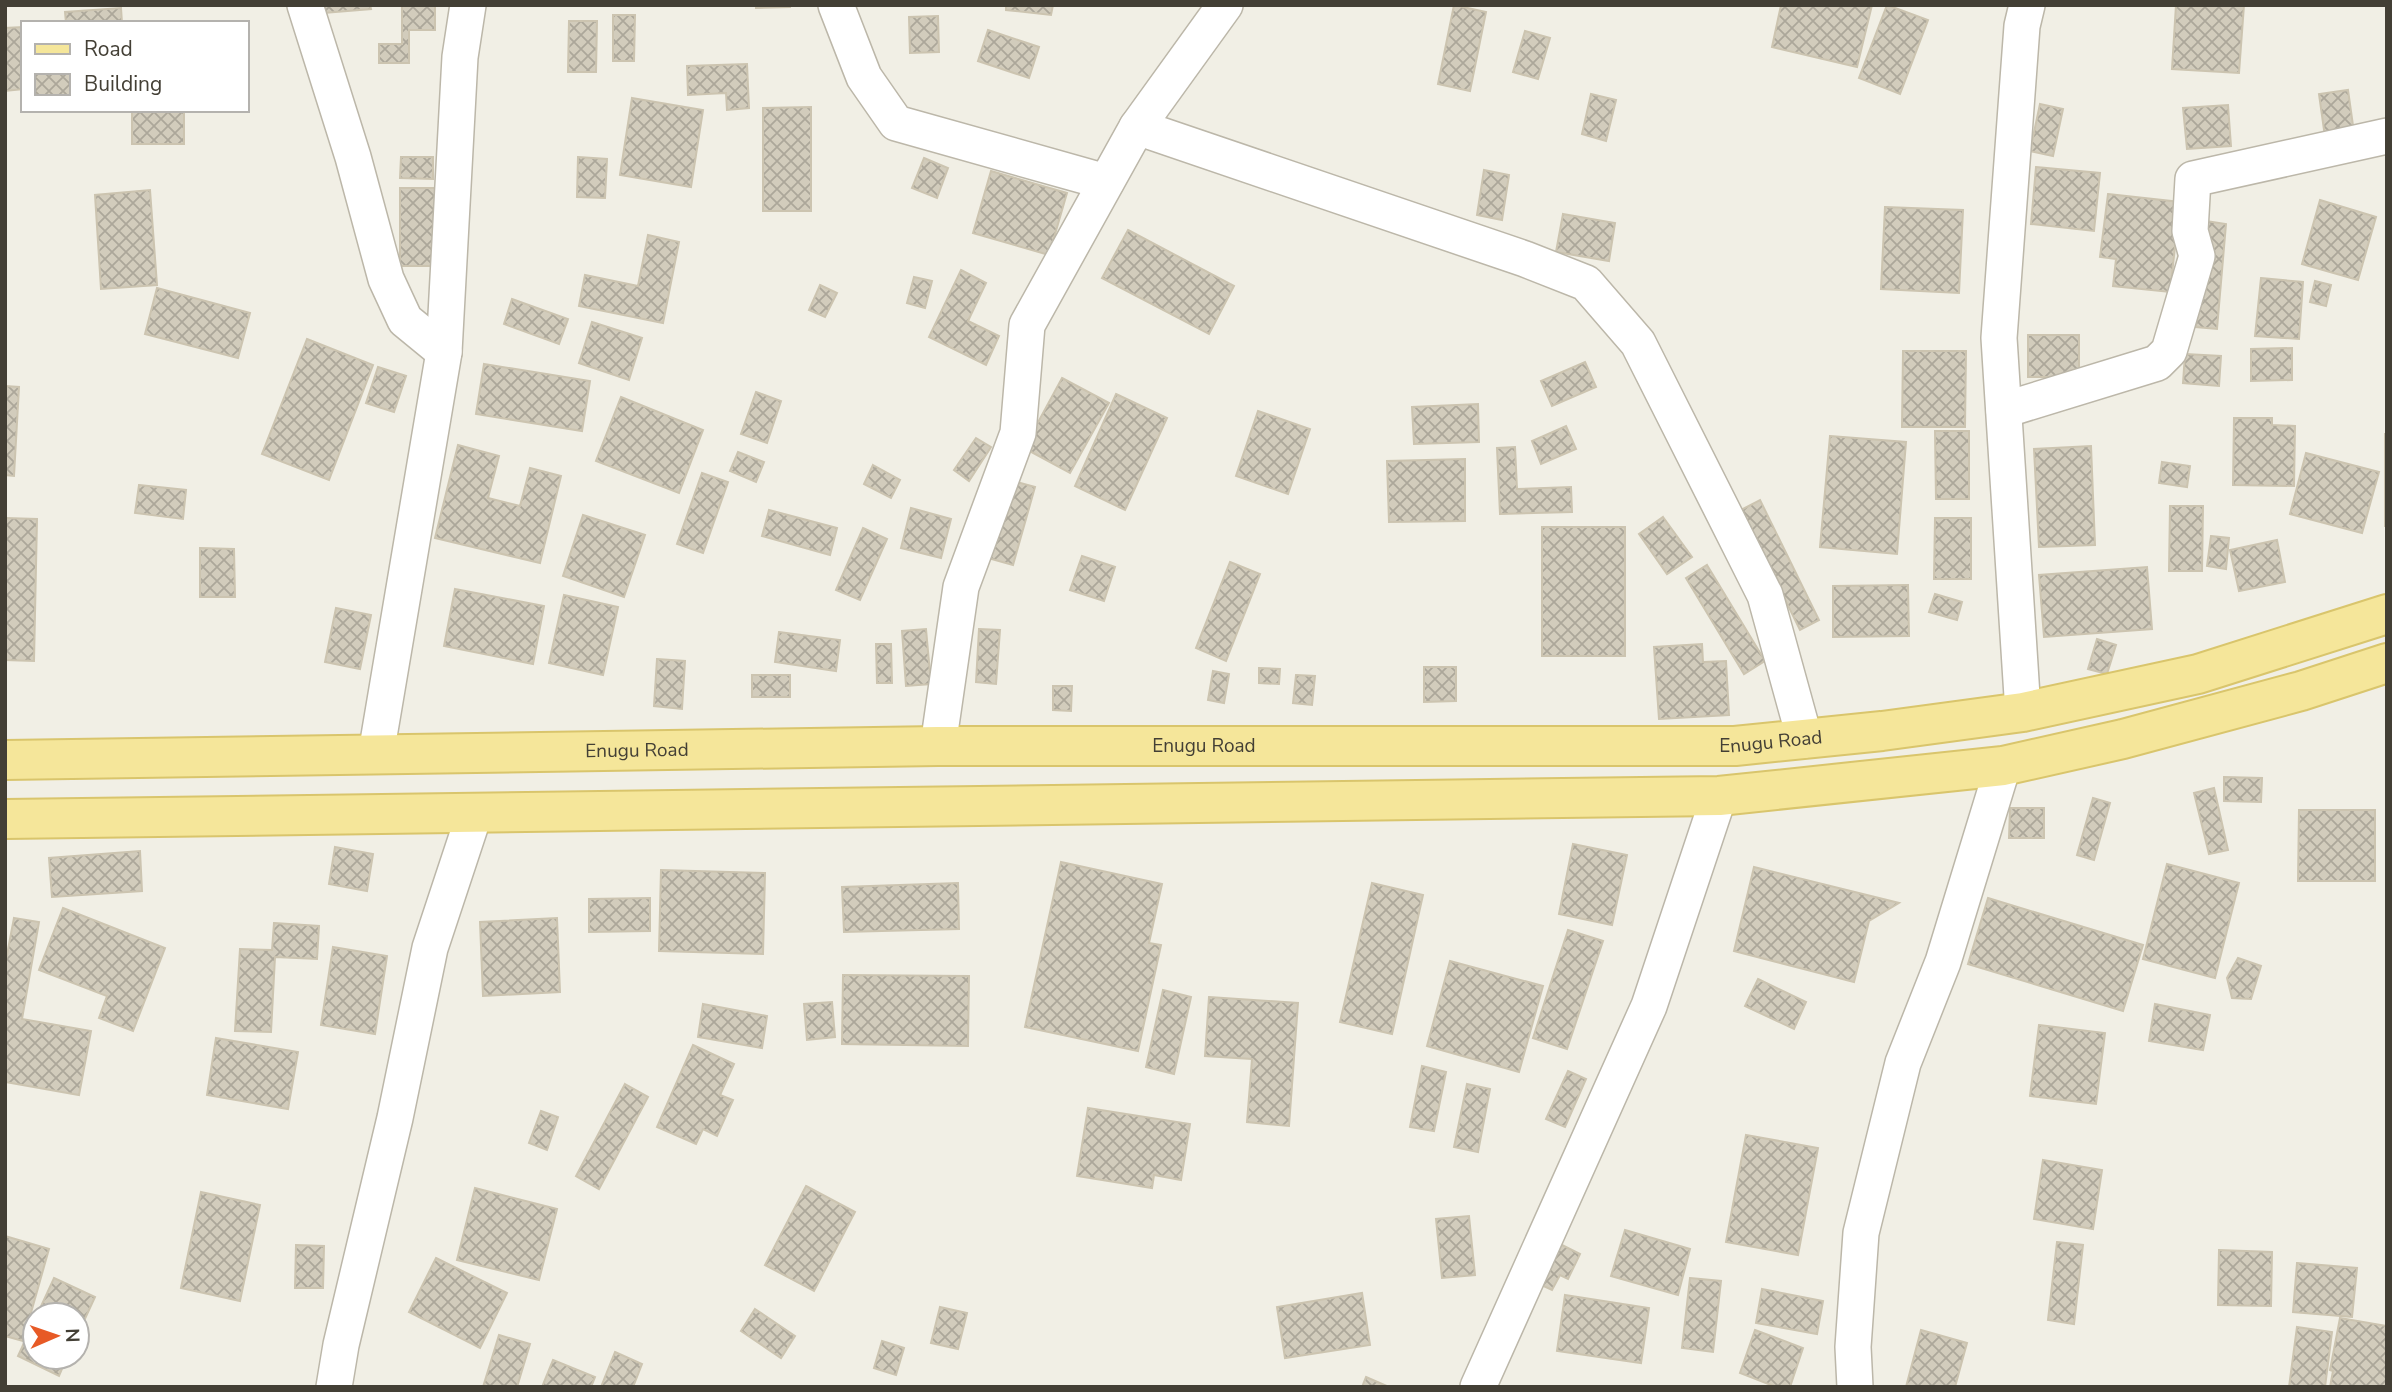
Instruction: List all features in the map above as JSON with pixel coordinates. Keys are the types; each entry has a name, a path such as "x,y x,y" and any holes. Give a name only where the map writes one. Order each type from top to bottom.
{"main road":[{"name":"Enugu Road","path":"5,760 938,746 1735,746 1805,740 2023,712 2198,674 2387,614"},
{"path":"5,819 1719,796 2003,766 2123,739 2301,691 2387,663"}],"street":[{"path":"305,5 354,157 386,279 405,320 444,352"},
{"path":"376,754 444,352 460,57 468,5"},
{"path":"836,5 864,78 896,123 1106,182"},
{"path":"938,746 961,587 1018,433 1027,325 1137,127 1225,5"},
{"path":"2023,712 1999,338 2022,26 2027,5"},
{"path":"1137,127 1525,259 1586,283 1638,343 1765,595 1805,740"},
{"path":"2004,410 2157,363 2169,351 2197,256 2190,231 2193,179 2387,136"},
{"path":"1855,1387 1853,1347 1861,1233 1903,1063 1943,962 2003,766"},
{"path":"1478,1387 1649,1006 1719,796"},
{"path":"334,1387 341,1345 430,948 475,812"}],"building":[{"path":"323,5 370,5 371,9 324,13"},
{"path":"402,5 435,5 435,30 409,30 409,63 379,63 379,44 402,44"},
{"path":"756,5 790,5 790,7 756,8"},
{"path":"1006,5 1053,5 1051,15 1006,10"},
{"path":"1454,5 1486,12 1470,91 1438,84"},
{"path":"1781,5 1872,5 1857,67 1772,47"},
{"path":"1887,5 1928,20 1900,94 1859,78"},
{"path":"2176,5 2244,5 2239,73 2172,69"},
{"path":"121,8 122,21 66,21 65,12"},
{"path":"613,15 635,15 634,61 613,61"},
{"path":"938,16 939,52 910,53 909,17"},
{"path":"569,21 597,21 596,72 568,72"},
{"path":"21,27 21,89 5,91 5,28"},
{"path":"988,30 1039,47 1029,78 978,61"},
{"path":"1525,31 1550,38 1538,79 1513,72"},
{"path":"747,64 749,108 727,110 726,93 688,95 687,66"},
{"path":"2348,90 2355,140 2326,144 2319,94"},
{"path":"1591,94 1616,100 1606,141 1582,134"},
{"path":"632,98 703,110 691,187 620,175"},
{"path":"2040,104 2063,109 2053,156 2030,151"},
{"path":"2228,105 2231,146 2187,149 2183,108"},
{"path":"811,107 811,211 763,211 763,108"},
{"path":"132,112 184,112 184,144 132,144"},
{"path":"401,157 433,157 433,179 400,178"},
{"path":"578,157 607,159 605,198 577,197"},
{"path":"924,158 948,168 937,198 912,188"},
{"path":"2036,167 2100,173 2094,231 2031,224"},
{"path":"1484,170 1509,175 1502,220 1477,215"},
{"path":"991,171 1067,193 1049,255 973,233"},
{"path":"400,188 436,188 435,266 400,266"},
{"path":"150,190 157,285 101,289 95,195"},
{"path":"2108,194 2180,202 2170,292 2113,286 2116,259 2100,257"},
{"path":"2320,200 2376,217 2358,280 2302,264"},
{"path":"1885,207 1963,210 1959,293 1881,289"},
{"path":"1563,214 1615,223 1609,261 1556,252"},
{"path":"2206,221 2226,224 2217,329 2196,327"},
{"path":"1128,230 1234,286 1209,334 1102,278"},
{"path":"648,235 679,242 663,323 579,306 585,275 638,286"},
{"path":"961,270 986,283 968,321 999,336 986,365 929,337"},
{"path":"914,277 932,281 925,308 907,303"},
{"path":"2261,278 2303,282 2299,339 2255,336"},
{"path":"2315,281 2331,285 2326,306 2310,302"},
{"path":"820,285 837,293 825,317 809,310"},
{"path":"157,288 250,313 238,358 145,334"},
{"path":"512,299 568,319 559,344 504,324"},
{"path":"592,322 642,338 629,380 579,363"},
{"path":"2028,335 2079,335 2079,377 2028,377"},
{"path":"307,339 373,365 329,480 262,454"},
{"path":"2292,348 2292,380 2251,381 2251,349"},
{"path":"1903,351 1966,351 1965,427 1902,427"},
{"path":"2185,354 2221,356 2219,386 2183,383"},
{"path":"1585,362 1596,387 1552,406 1541,381"},
{"path":"484,364 590,381 582,431 476,414"},
{"path":"378,367 406,376 394,412 366,403"},
{"path":"1062,378 1109,403 1070,473 1024,448"},
{"path":"5,386 19,387 14,476 5,475"},
{"path":"756,392 781,401 767,443 741,434"},
{"path":"1116,394 1167,418 1125,510 1075,486"},
{"path":"621,397 703,430 679,493 596,461"},
{"path":"1478,404 1479,442 1414,444 1412,407"},
{"path":"1258,411 1310,429 1288,494 1236,476"},
{"path":"2234,418 2272,418 2272,425 2295,426 2294,486 2233,485"},
{"path":"1566,426 1576,449 1541,464 1532,441"},
{"path":"1935,431 1969,431 1969,499 1936,499"},
{"path":"2385,434 2387,434 2385,527"},
{"path":"1830,436 1906,442 1897,554 1820,547"},
{"path":"976,438 991,447 969,481 954,470"},
{"path":"458,445 499,456 488,498 520,506 530,468 561,476 540,563 435,538"},
{"path":"2091,446 2095,545 2039,547 2034,449"},
{"path":"1515,447 1517,489 1571,487 1572,512 1500,514 1497,448"},
{"path":"738,452 764,462 756,482 730,471"},
{"path":"2306,453 2379,472 2362,533 2290,514"},
{"path":"1465,459 1465,521 1389,522 1387,461"},
{"path":"2162,462 2190,466 2187,487 2159,483"},
{"path":"873,465 900,480 891,498 864,484"},
{"path":"702,473 728,482 703,553 677,544"},
{"path":"1002,478 1035,487 1013,565 981,556"},
{"path":"139,485 186,490 183,519 135,513"},
{"path":"1760,500 1819,620 1800,630 1741,510"},
{"path":"2170,506 2203,506 2202,571 2169,571"},
{"path":"911,508 951,519 941,558 901,548"},
{"path":"769,510 837,528 830,555 762,536"},
{"path":"583,515 645,535 624,597 563,576"},
{"path":"1663,517 1692,557 1667,574 1639,534"},
{"path":"5,518 37,519 34,661 5,660"},
{"path":"1935,518 1971,518 1971,579 1934,579"},
{"path":"1542,527 1625,527 1625,656 1542,656"},
{"path":"863,528 887,539 860,600 836,590"},
{"path":"2211,536 2229,538 2226,569 2207,566"},
{"path":"2277,540 2285,582 2239,591 2230,550"},
{"path":"200,548 234,549 235,597 200,597"},
{"path":"1082,556 1115,567 1104,601 1070,590"},
{"path":"1230,562 1260,574 1226,661 1196,648"},
{"path":"1707,565 1765,661 1744,674 1686,578"},
{"path":"2147,567 2152,629 2044,637 2039,575"},
{"path":"1908,585 1909,636 1833,637 1833,586"},
{"path":"455,589 544,606 533,664 444,646"},
{"path":"1935,594 1962,602 1957,620 1929,612"},
{"path":"564,595 618,607 603,675 549,663"},
{"path":"336,608 371,615 360,669 325,662"},
{"path":"926,629 931,684 906,686 902,631"},
{"path":"979,629 1000,630 996,684 976,682"},
{"path":"779,632 840,640 836,671 775,662"},
{"path":"2097,639 2116,645 2107,674 2088,669"},
{"path":"876,644 891,644 892,683 877,683"},
{"path":"1702,644 1703,662 1726,661 1729,715 1659,719 1654,647"},
{"path":"657,659 685,661 682,709 654,706"},
{"path":"1424,667 1456,667 1456,701 1424,702"},
{"path":"1259,668 1280,669 1279,684 1259,683"},
{"path":"1213,671 1229,674 1224,703 1208,700"},
{"path":"752,675 790,675 790,697 752,697"},
{"path":"1296,675 1315,676 1312,705 1293,703"},
{"path":"1053,686 1072,686 1071,711 1053,710"},
{"path":"2224,777 2262,778 2261,802 2224,801"},
{"path":"2214,788 2228,850 2209,854 2194,793"},
{"path":"2093,798 2110,803 2094,860 2077,855"},
{"path":"2010,808 2044,808 2044,838 2009,838"},
{"path":"2299,810 2375,810 2375,881 2298,881"},
{"path":"1573,844 1627,855 1612,925 1559,914"},
{"path":"335,847 373,854 367,891 329,884"},
{"path":"140,851 142,891 52,897 49,858"},
{"path":"1061,862 1162,884 1149,943 1161,945 1138,1051 1025,1027"},
{"path":"2167,864 2239,883 2215,978 2143,959"},
{"path":"1754,867 1899,903 1869,921 1854,982 1734,951"},
{"path":"661,870 765,873 763,954 659,951"},
{"path":"958,883 959,929 844,932 842,887"},
{"path":"1372,883 1423,895 1392,1034 1340,1022"},
{"path":"650,898 650,931 589,932 589,899"},
{"path":"1988,898 2143,945 2123,1011 1968,964"},
{"path":"63,908 165,948 133,1031 99,1018 107,996 39,970"},
{"path":"14,918 39,922 22,1019 91,1031 79,1095 5,1082 5,965"},
{"path":"557,918 560,992 483,996 480,922"},
{"path":"274,923 319,926 317,959 275,957 271,1032 235,1031 240,949 272,950"},
{"path":"1568,930 1603,941 1567,1049 1533,1038"},
{"path":"333,947 387,956 375,1034 321,1025"},
{"path":"2238,958 2261,966 2251,999 2232,998 2227,978"},
{"path":"1450,961 1543,986 1519,1072 1427,1046"},
{"path":"843,975 969,976 968,1046 842,1044"},
{"path":"1758,979 1806,1002 1794,1029 1745,1006"},
{"path":"1163,990 1191,997 1174,1074 1146,1067"},
{"path":"1209,997 1298,1003 1289,1126 1247,1122 1252,1059 1205,1056"},
{"path":"832,1002 835,1037 807,1040 804,1004"},
{"path":"703,1004 767,1016 762,1048 698,1037"},
{"path":"2155,1004 2210,1015 2203,1050 2149,1041"},
{"path":"2039,1025 2105,1033 2096,1104 2030,1096"},
{"path":"216,1038 298,1052 288,1109 207,1095"},
{"path":"693,1045 734,1064 720,1095 733,1100 717,1136 703,1129 696,1144 657,1127"},
{"path":"1422,1066 1446,1072 1434,1131 1410,1127"},
{"path":"1568,1071 1586,1079 1565,1127 1546,1119"},
{"path":"625,1084 648,1097 599,1189 576,1176"},
{"path":"1467,1084 1490,1089 1478,1152 1454,1147"},
{"path":"1088,1108 1190,1124 1181,1180 1154,1175 1152,1188 1077,1176"},
{"path":"541,1111 558,1117 547,1150 529,1143"},
{"path":"1746,1135 1818,1148 1798,1255 1726,1242"},
{"path":"2043,1160 2102,1170 2093,1229 2034,1219"},
{"path":"806,1186 855,1212 814,1291 765,1265"},
{"path":"475,1188 557,1209 539,1280 457,1260"},
{"path":"201,1192 260,1205 240,1301 181,1288"},
{"path":"1469,1216 1475,1275 1442,1278 1436,1219"},
{"path":"1625,1230 1690,1249 1678,1295 1611,1276"},
{"path":"5,1236 49,1249 34,1301 21,1301 21,1340 5,1336"},
{"path":"1556,1242 1580,1254 1568,1279 1560,1275 1552,1290 1537,1283"},
{"path":"2057,1242 2083,1245 2074,1324 2048,1320"},
{"path":"296,1245 324,1246 323,1288 295,1288"},
{"path":"2219,1250 2272,1252 2271,1306 2218,1305"},
{"path":"436,1258 507,1293 480,1348 409,1312"},
{"path":"2297,1263 2357,1268 2352,1317 2293,1312"},
{"path":"54,1278 95,1297 91,1306 91,1301 43,1301"},
{"path":"1690,1278 1721,1281 1713,1352 1682,1348"},
{"path":"1762,1289 1823,1301 1817,1334 1756,1323"},
{"path":"1362,1293 1370,1345 1285,1358 1277,1307"},
{"path":"1565,1295 1649,1308 1641,1363 1557,1351"},
{"path":"940,1307 967,1313 958,1349 931,1343"},
{"path":"755,1309 795,1336 781,1358 741,1331"},
{"path":"2340,1318 2387,1326 2387,1387 2330,1387 2333,1371 2330,1370"},
{"path":"2297,1327 2332,1332 2325,1387 2289,1387"},
{"path":"1755,1330 1803,1348 1790,1387 1776,1387 1740,1373"},
{"path":"1921,1330 1967,1343 1955,1387 1906,1387"},
{"path":"499,1335 530,1344 517,1387 483,1387"},
{"path":"882,1341 904,1348 896,1375 874,1368"},
{"path":"615,1352 642,1364 633,1387 601,1387"},
{"path":"553,1360 595,1377 591,1387 542,1387"},
{"path":"49,1371 61,1371 59,1376"},
{"path":"1366,1377 1389,1387 1362,1387"}]}
